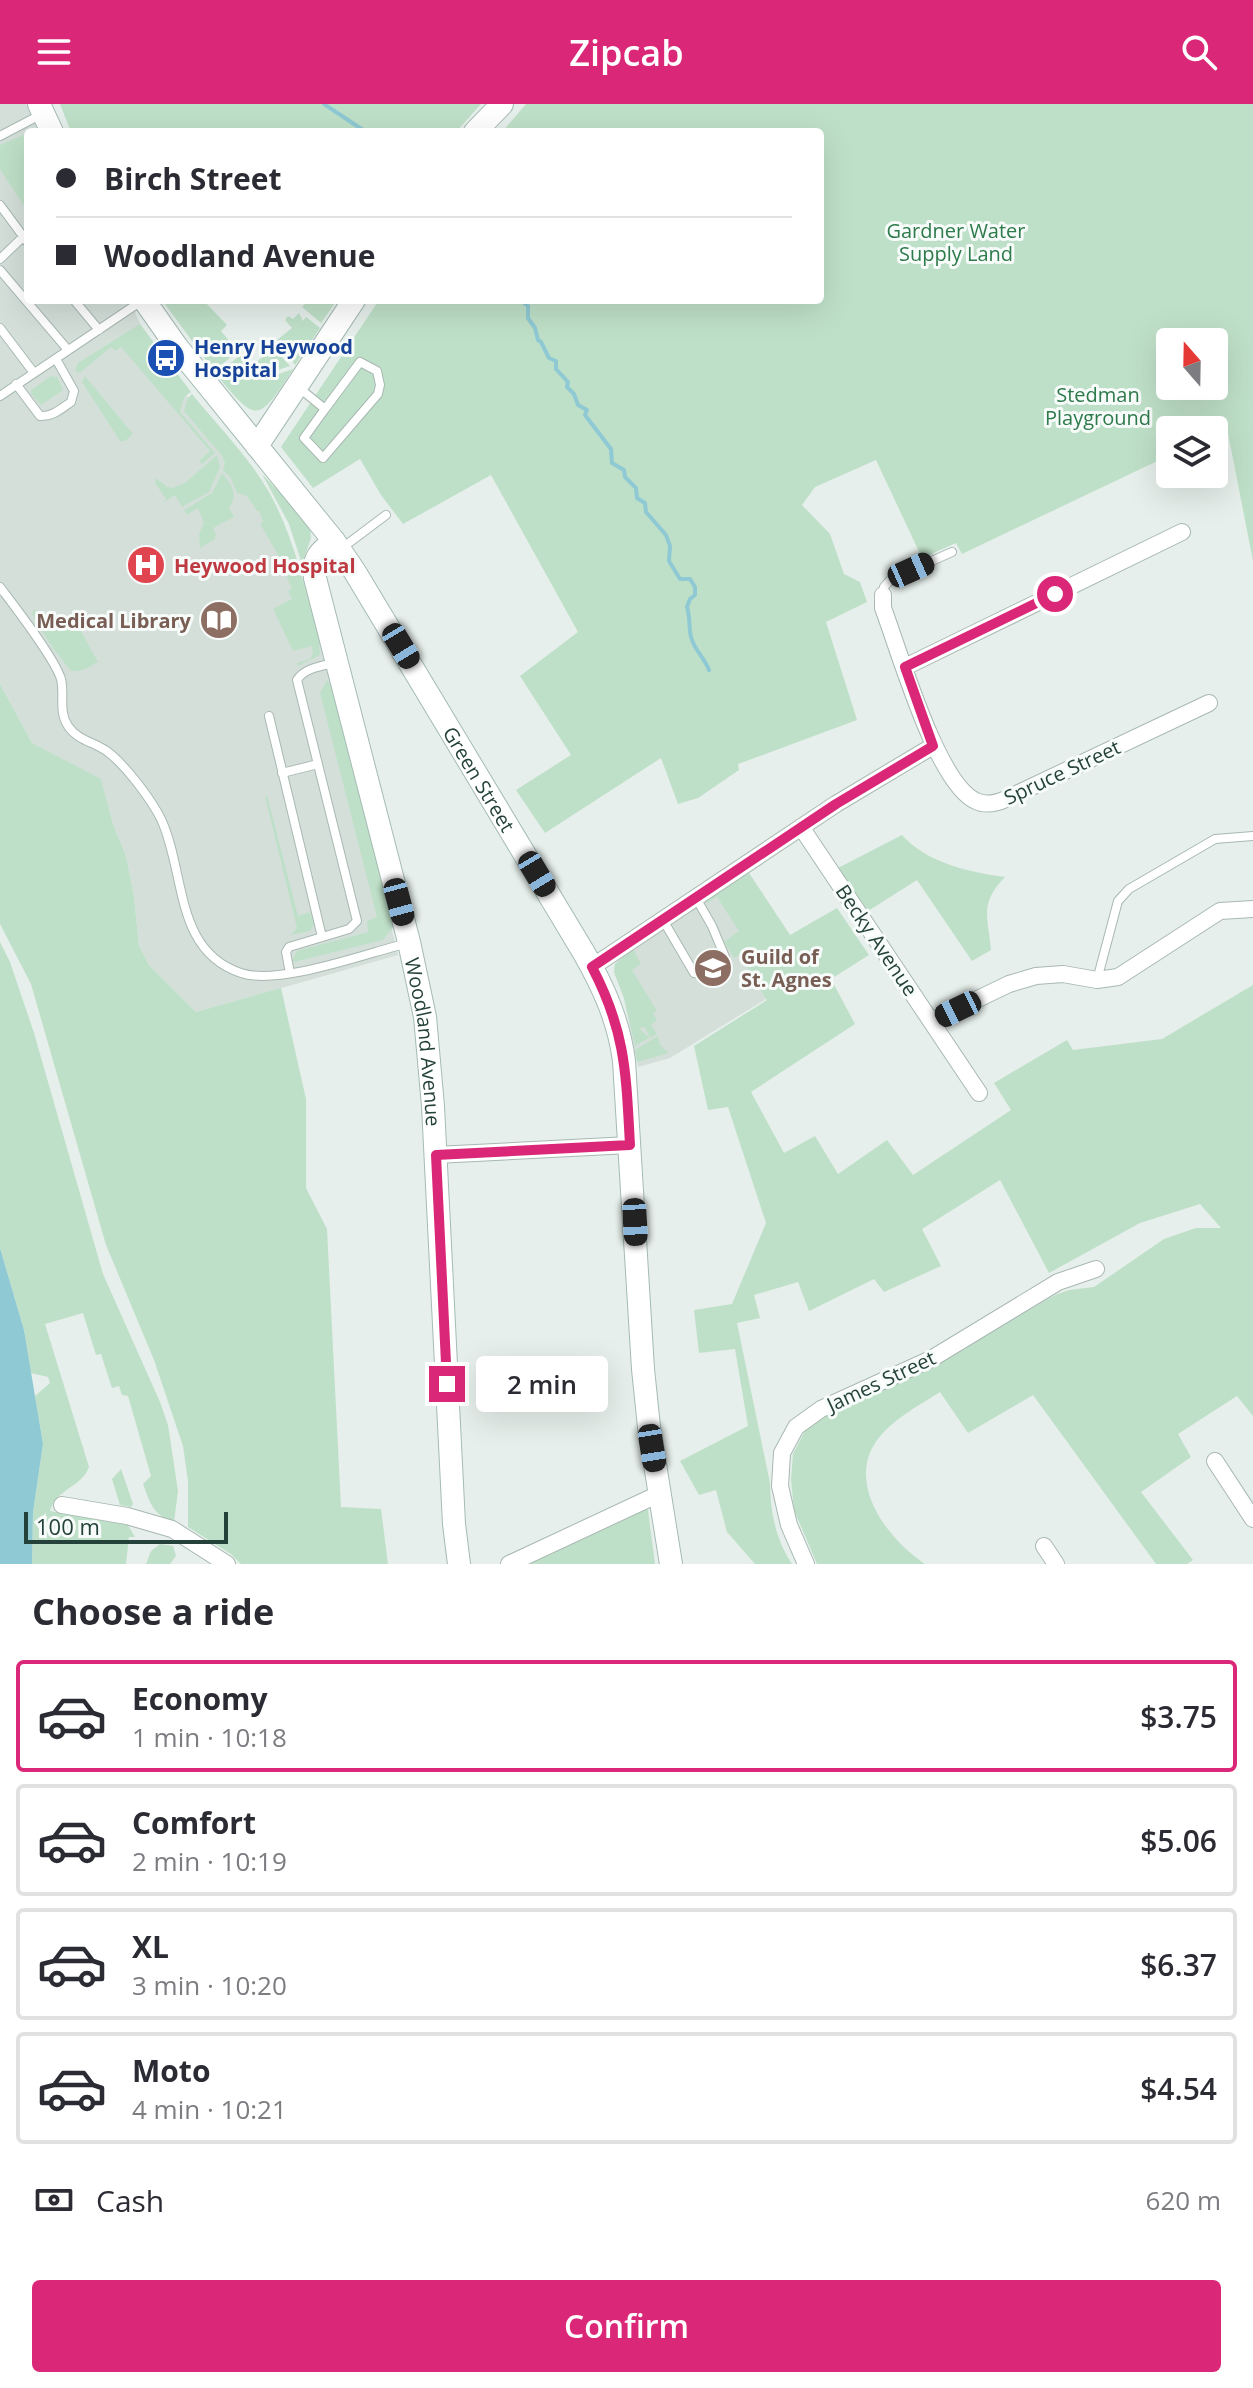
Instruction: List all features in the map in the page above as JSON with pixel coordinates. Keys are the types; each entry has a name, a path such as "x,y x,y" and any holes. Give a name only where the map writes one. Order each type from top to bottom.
{"street":[{"path":"479,128 502,104"},
{"name":"Green Street","path":"147,304 177,347 337,546 381,612 592,967 609,1001 622,1046 641,1351 649,1427 671,1564"},
{"path":"257,446 351,304"},
{"path":"905,667 1182,532"},
{"name":"Woodland Avenue","path":"337,546 318,555 313,566 335,663 409,942 425,1017 436,1155 454,1524 459,1564"},
{"name":"Spruce Street","path":"883,595 883,608 933,746 963,791 978,802 996,803 1209,703"},
{"path":"592,967 801,827 933,746"},
{"name":"Becky Avenue","path":"801,827 979,1093"},
{"path":"932,1021 1009,984 1036,976 1063,974 1097,980 1118,977 1220,911 1253,909"},
{"path":"436,1155 630,1145"},
{"name":"James Street","path":"806,1564 789,1525 780,1486 782,1453 796,1427 821,1409 931,1359 1058,1282 1096,1269"},
{"path":"1215,1461 1253,1519"},
{"path":"509,1564 659,1494"},
{"path":"62,1505 127,1516 172,1529 227,1564"},
{"path":"1044,1546 1056,1564"}],"lane":[{"path":"0,136 45,117"},
{"path":"0,205 24,237"},
{"path":"0,259 24,241"},
{"path":"0,270 24,298"},
{"path":"29,304 68,350"},
{"path":"77,304 99,330"},
{"path":"1,393 138,304"},
{"path":"0,328 34,373"},
{"path":"16,384 40,416 59,410 71,402 74,391 56,359"},
{"path":"360,362 377,371 378,394 323,458 304,438 325,409 360,362"},
{"path":"297,387 325,409"},
{"path":"337,546 386,515"},
{"path":"883,595 884,587 891,579 952,552"},
{"path":"0,587 56,670 61,681 62,710 70,728 77,736 110,753 160,817 186,913 203,949 222,965 243,974 269,977 409,942"},
{"path":"290,973 286,952 289,947 353,927 357,917 297,680 309,670 335,663"},
{"path":"269,716 322,937"},
{"path":"282,773 318,764"},
{"path":"1097,980 1118,901 1129,889 1215,839 1253,836"},
{"path":"663,920 694,973 704,973 725,957 696,898"}],"shaded area":[{"name":"Heywood Hospital","path":"0,104 26,104 37,128 24,128 24,304 132,304 141,326 187,396 276,511 308,619 321,645 398,955 196,1012 149,965 139,946 126,856 101,780 32,743 0,684"},
{"name":"Guild of St. Agnes","path":"749,873 813,970 670,1058 638,1067 624,998 614,972 615,964 622,956"}],"green space":[{"path":"60,104 481,104 460,128 69,128"},
{"path":"526,104 1253,104 1253,561 1228,433 1228,416 1156,416 1156,462 962,554 956,543 922,558 876,460 815,487 802,505 830,534 844,574 860,582 867,602 826,622 857,720 738,764 739,770 698,798 678,804 661,758 545,833 516,790 571,755 520,676 578,632 491,475 403,524 360,459 313,488 281,447 376,304 824,304 824,128 505,128"},
{"path":"24,135 24,206 0,169 0,145"},
{"path":"165,304 207,304 227,325 221,331 238,351 214,371"},
{"path":"305,304 334,304 321,323 302,307"},
{"path":"299,313 303,321 306,317 320,328 295,365 277,340 292,328 285,320 288,316 293,319"},
{"path":"140,324 191,392 184,397 180,412 215,453 202,464 199,461 210,451 121,347 115,351 111,347 81,372 75,370 78,363"},
{"path":"274,348 290,366 262,375 254,364"},
{"path":"241,355 262,380 293,369 272,400 257,410 249,409 240,402 216,374"},
{"path":"51,376 57,377 63,390 41,405 31,390"},
{"path":"85,376 133,434 125,441 120,441 82,382"},
{"path":"192,394 252,466 278,509 298,564 319,638 320,655 298,666 297,663 310,659 312,646 293,651 273,609 292,599 284,565 260,524 263,522 259,511 247,496 237,493 231,478 223,470 225,463 222,456 184,411"},
{"path":"217,455 220,467 209,492 182,507 175,495 163,503 166,499 155,483 156,478 172,488 185,483"},
{"path":"222,473 233,489 229,507 234,517 213,528 216,535 214,540 200,548 199,534 204,523 198,508 187,515 184,510 212,493"},
{"path":"262,474 310,524 311,538 302,564 289,524"},
{"path":"34,610 66,621 73,617 98,662 81,671 70,670 32,614"},
{"path":"327,680 333,689 393,927 383,940 294,962 297,951 368,932 367,921 377,917 320,693"},
{"path":"0,684 32,743 101,779 113,824 126,856 139,946 149,965 196,1012 281,988 306,1099 306,1188 327,1229 341,1507 381,1509 388,1564 241,1564 231,1554 188,1527 188,1481 183,1446 154,1360 106,1245 31,984 0,924"},
{"path":"267,795 298,916 310,912 314,924 310,931 291,935 297,928"},
{"path":"902,835 912,845 936,859 963,869 1005,877 988,903 991,950 972,961 917,880 868,911 838,868"},
{"path":"749,873 790,935 837,908 869,955 831,979 855,1024 751,1092 784,1153 815,1136 838,1174 887,1140 913,1175 1011,1110 994,1083 1067,1040 1073,1050 1162,1039 1253,985 1253,1416 1237,1396 1178,1434 1191,1457 1141,1492 1193,1560 1187,1564 1156,1564 1033,1395 968,1433 940,1392 898,1419 877,1440 868,1457 866,1475 869,1493 886,1526 911,1554 925,1564 817,1564 794,1510 791,1480 793,1454 807,1427 816,1418 934,1363 1055,1295 1094,1287 1164,1239 1196,1228 1221,1228 1200,1204 1140,1223 1049,1273 1000,1180 922,1229 941,1266 884,1292 874,1279 809,1311 798,1282 754,1295 760,1318 737,1323 770,1483 775,1525 792,1564 755,1564 727,1532 716,1490 699,1495 680,1461 748,1426 735,1349 699,1353 694,1310 732,1304 766,1223 728,1107 708,1110 694,1046 767,1000 754,979 757,977 752,975 744,962 747,960 743,953 734,958 724,942 739,931 717,897 706,901"},
{"path":"0,942 34,1033 103,1274 168,1425 178,1491 174,1522 157,1512 148,1497 143,1484 151,1476 128,1396 122,1395 119,1386 112,1388 101,1354 96,1355 83,1313 45,1324 89,1467 81,1479 58,1498 50,1511 128,1525 135,1537 129,1537 126,1564 32,1564 33,1512 43,1444 35,1396 50,1383 48,1377 31,1373 24,1330 0,1248"},
{"path":"633,949 641,964 632,970 657,1011 653,1013 657,1020 651,1025 657,1034 650,1038 645,1027 639,1028 649,1038 635,1046 624,998 614,972 615,964"},
{"path":"658,1036 660,1045 669,1053 637,1062 635,1050"},
{"path":"121,1469 133,1504 131,1507 120,1505 112,1479"},
{"path":"643,1509 648,1510 655,1564 521,1564"},
{"path":"160,1544 173,1546 176,1556 170,1564 146,1564 151,1551"}],"water":[{"path":"0,1248 24,1330 43,1444 33,1512 32,1564 0,1564"}],"waterway":[{"path":"324,104 360,128"},
{"path":"525,304 538,340 549,358 556,361 556,369 568,382 567,387 578,405 587,410 585,415 611,449 612,463 624,470 625,477 636,488 637,498 645,503 646,512 666,535 670,546 669,561 680,579 690,579 695,587 695,595 687,607 690,633 709,670"}],"place":[{"name":"Henry Heywood Hospital","path":"166,358"},
{"name":"Heywood Hospital","path":"146,565"},
{"name":"Medical Library","path":"219,620"},
{"name":"Guild of St. Agnes","path":"713,968"}],"route":[{"path":"447,1384 436,1155 630,1145 622,1046 609,1001 592,967 836,804 933,746 905,667 1055,594"}],"park label":[{"name":"Gardner Water Supply Land","path":"956,242"},
{"name":"Stedman Playground","path":"1098,406"}]}
